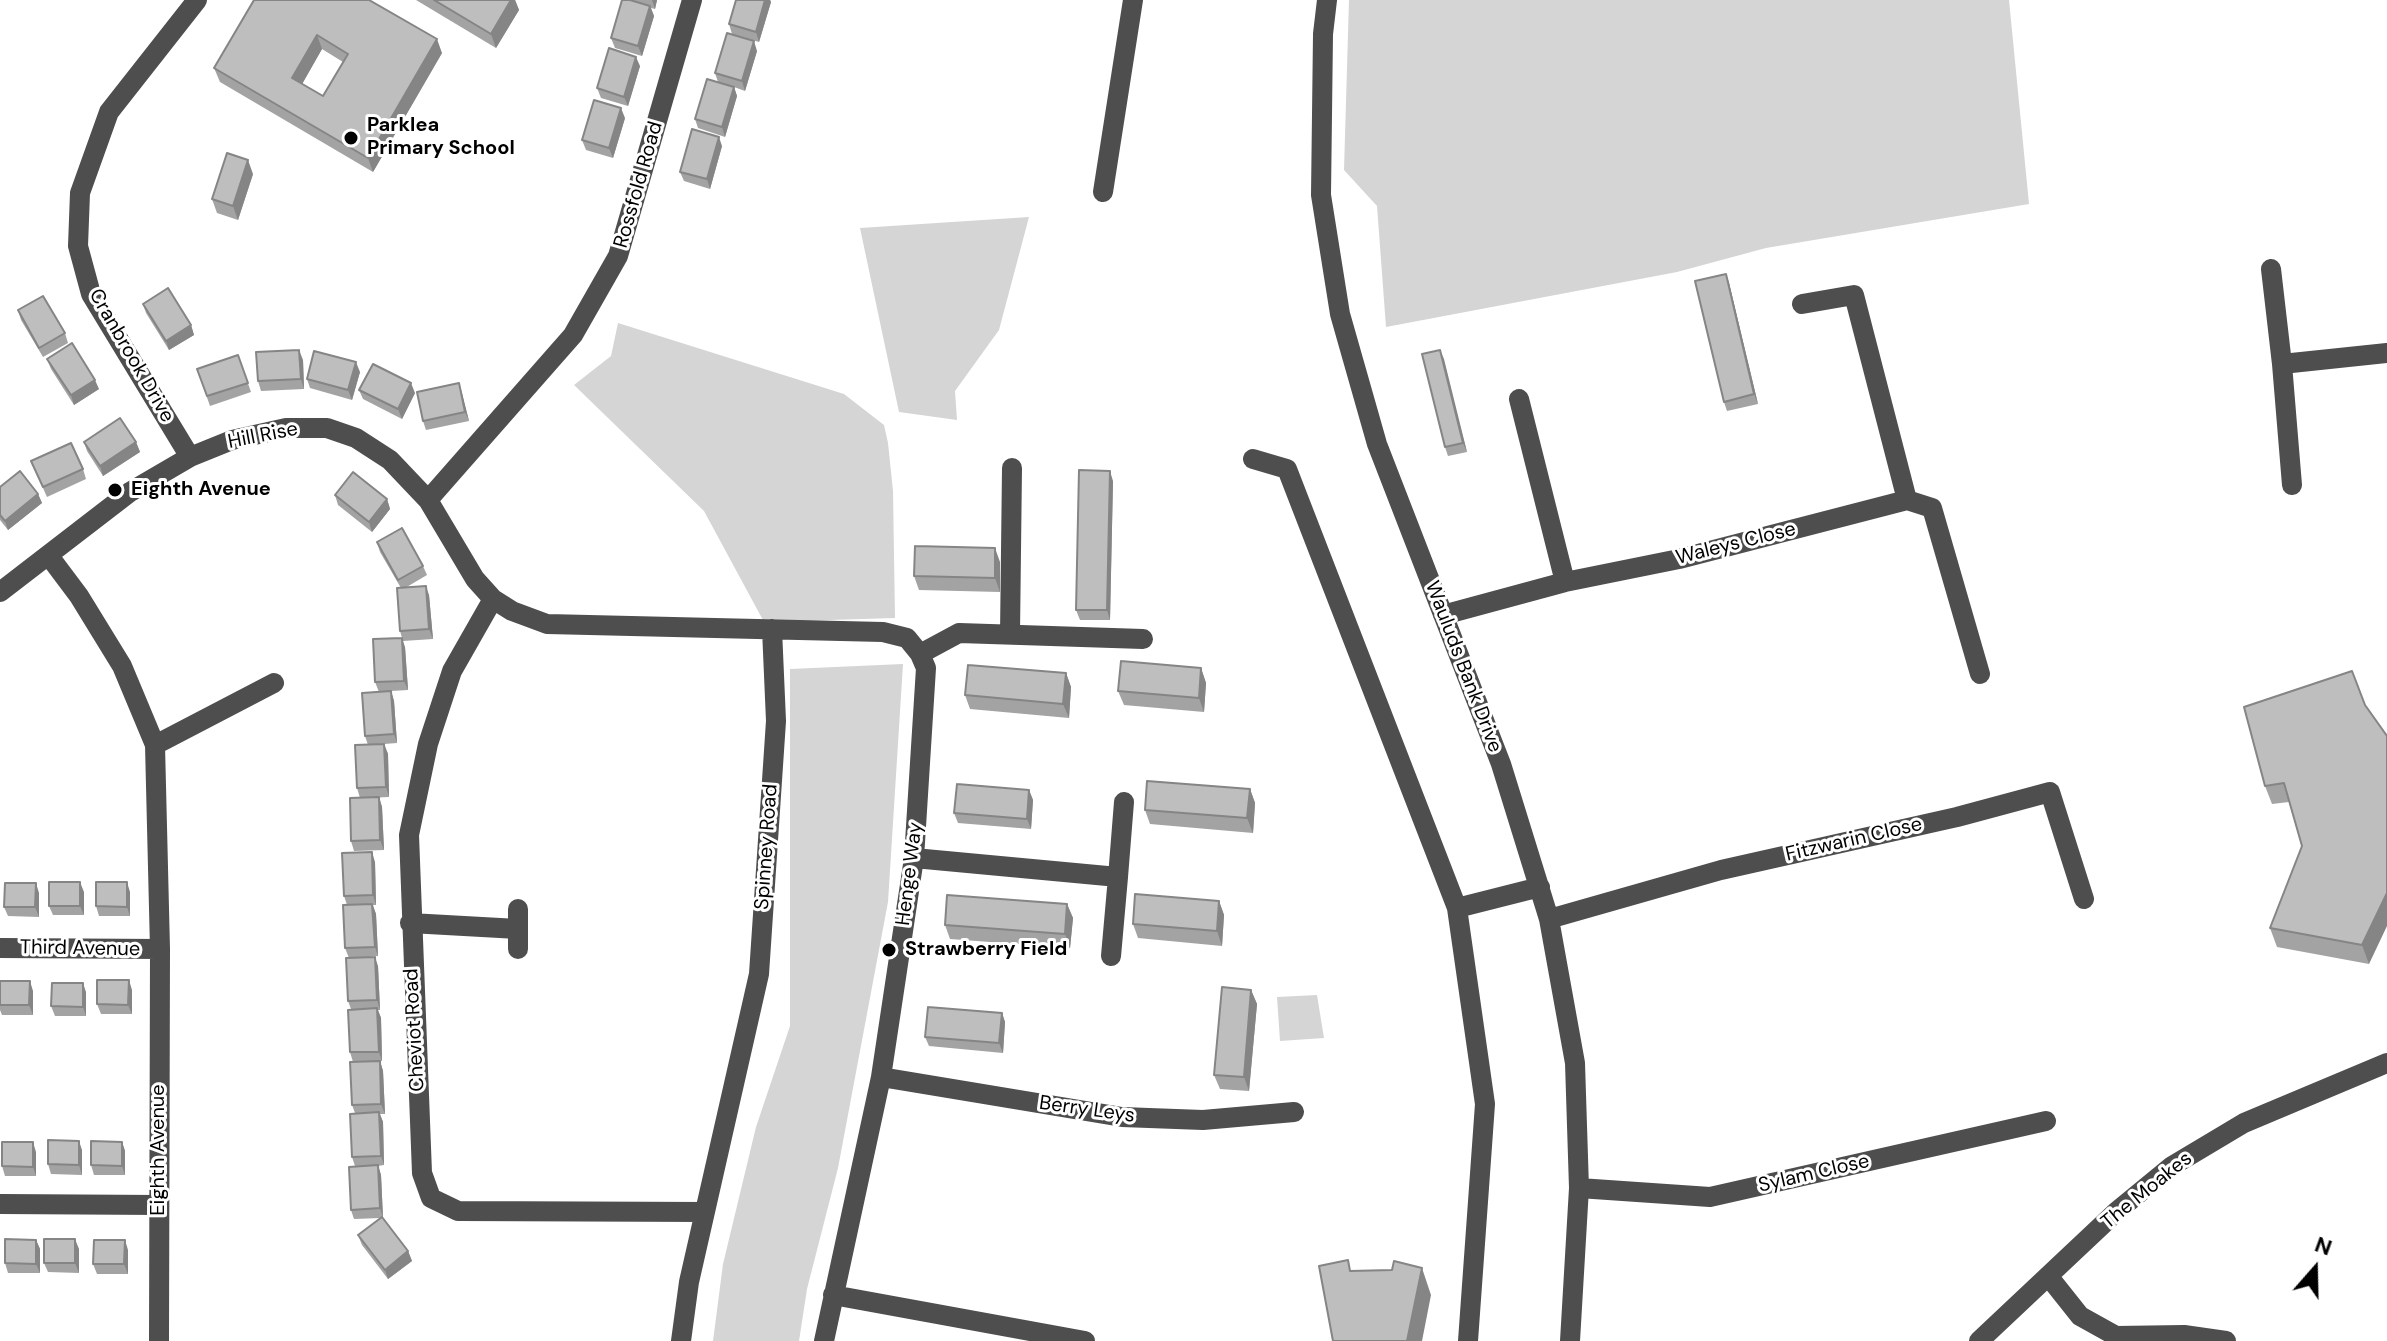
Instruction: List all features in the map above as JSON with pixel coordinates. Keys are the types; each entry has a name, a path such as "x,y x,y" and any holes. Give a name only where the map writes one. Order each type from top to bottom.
{"street":[{"name":"Cranbrook Drive","path":"190,457 91,294 78,246 80,193 109,112 197,0"},
{"name":"Rossfold Road","path":"428,500 573,335 618,256 692,0"},
{"path":"1103,192 1133,0"},
{"name":"Wauluds Bank Drive","path":"1327,0 1323,34 1321,195 1340,314 1377,444 1501,764 1549,919 1575,1063 1579,1188 1570,1341"},
{"path":"2271,269 2292,485"},
{"path":"1802,304 1854,295 1907,500 1932,508 1980,674"},
{"path":"2282,364 2387,353"},
{"path":"1519,399 1565,582"},
{"name":"Hill Rise","path":"0,592 130,492 190,457 232,440 286,428 327,428 356,438 390,460 428,500 475,579 493,599"},
{"path":"1253,459 1287,469 1457,908 1485,1104 1468,1341"},
{"path":"1010,634 1012,468"},
{"name":"Waleys Close","path":"1443,615 1565,582 1679,559 1907,500"},
{"name":"Eighth Avenue","path":"49,556 79,596 122,666 155,745 160,949 159,1341"},
{"path":"493,599 512,611 547,624 883,632 907,638 920,654 959,633 1143,639"},
{"name":"Cheviot Road","path":"493,599 452,671 428,744 409,835 422,1173 431,1198 458,1211 705,1212"},
{"name":"Spinney Road","path":"681,1341 689,1282 759,974 776,721 772,629"},
{"name":"Henge Way","path":"824,1341 881,1077 914,858 926,668 920,654"},
{"path":"155,745 274,683"},
{"name":"Fitzwarin Close","path":"1549,919 1721,870 1957,817 2050,792 2084,899"},
{"path":"1111,956 1124,802"},
{"path":"914,858 1118,877"},
{"path":"1457,908 1540,887"},
{"path":"410,923 518,929"},
{"name":"Third Avenue","path":"0,948 160,949"},
{"name":"The Moakes","path":"1979,1341 2116,1212 2172,1166 2244,1123 2387,1063"},
{"name":"Berry Leys","path":"881,1077 1122,1117 1203,1120 1294,1112"},
{"name":"Sylam Close","path":"1579,1188 1710,1197 2046,1121"},
{"path":"0,1204 159,1205"},
{"path":"2049,1277 2080,1316 2116,1336 2184,1335 2226,1341"},
{"path":"833,1295 1085,1341"}],"shaded area":[{"path":"1349,0 2009,0 2029,204 1766,248 1677,272 1386,327 1377,206 1344,170"},
{"path":"1029,217 999,330 955,391 957,420 899,412 860,228"},
{"path":"618,323 844,394 884,425 893,491 895,618 764,622 704,511 574,385 611,356"},
{"path":"903,664 888,902 838,1168 807,1289 799,1341 713,1341 723,1264 756,1127 790,1026 790,669"},
{"path":"1317,995 1324,1038 1280,1041 1277,997"}],"building":[{"path":"254,0 369,0 437,39 368,158 214,68","holes":["317,35 348,54 323,96 292,78"]},
{"path":"434,0 511,0 491,34"},
{"path":"622,0 650,6 638,46 611,38"},
{"path":"736,0 765,0 756,32 729,24"},
{"path":"727,33 754,41 742,81 715,73"},
{"path":"609,48 636,57 624,97 597,88"},
{"path":"707,79 734,87 722,127 695,119"},
{"path":"594,100 621,108 609,148 582,140"},
{"path":"692,129 719,137 707,179 680,172"},
{"path":"227,153 248,160 233,206 212,199"},
{"path":"1726,274 1754,394 1724,402 1695,281"},
{"path":"168,288 191,325 166,341 143,304"},
{"path":"43,296 65,333 39,348 18,310"},
{"path":"72,343 95,380 71,395 47,359"},
{"path":"299,350 301,379 258,381 256,352"},
{"path":"1440,350 1463,443 1445,447 1422,354"},
{"path":"314,351 356,362 348,390 307,379"},
{"path":"238,355 248,383 207,396 197,369"},
{"path":"373,364 411,383 398,409 359,390"},
{"path":"459,383 465,412 423,421 417,392"},
{"path":"120,418 136,442 100,466 84,442"},
{"path":"71,443 83,469 43,487 31,461"},
{"path":"1079,470 1110,471 1107,610 1076,610"},
{"path":"20,471 38,494 5,521 0,515 0,487"},
{"path":"353,472 387,499 369,522 335,495"},
{"path":"402,528 423,566 398,580 377,542"},
{"path":"915,546 995,548 995,578 914,576"},
{"path":"426,586 429,629 400,631 397,588"},
{"path":"402,638 404,681 375,682 373,639"},
{"path":"1121,661 1201,668 1199,698 1118,691"},
{"path":"968,665 1066,673 1063,704 965,695"},
{"path":"2352,671 2365,705 2387,736 2387,893 2362,945 2270,928 2302,846 2284,783 2265,786 2244,707"},
{"path":"391,691 394,734 365,736 362,693"},
{"path":"384,744 386,787 357,788 355,745"},
{"path":"1147,781 1250,789 1247,818 1145,810"},
{"path":"957,784 1029,790 1027,819 954,813"},
{"path":"379,797 380,840 351,841 350,798"},
{"path":"372,852 373,895 344,896 342,853"},
{"path":"49,882 80,882 80,906 49,906"},
{"path":"96,882 127,882 127,907 96,906"},
{"path":"5,883 36,883 35,907 4,907"},
{"path":"1135,894 1219,901 1217,931 1133,924"},
{"path":"947,895 1067,904 1065,934 945,925"},
{"path":"372,904 375,947 345,948 343,905"},
{"path":"375,957 377,1000 348,1001 346,958"},
{"path":"97,980 129,980 128,1005 97,1004"},
{"path":"0,981 30,981 29,1005 0,1005"},
{"path":"52,983 83,983 83,1007 51,1006"},
{"path":"1222,987 1251,990 1244,1077 1214,1075"},
{"path":"928,1007 1002,1013 999,1043 925,1037"},
{"path":"377,1008 379,1052 350,1052 348,1010"},
{"path":"380,1061 381,1104 352,1105 350,1062"},
{"path":"379,1112 381,1156 352,1157 350,1114"},
{"path":"48,1140 79,1141 79,1165 48,1164"},
{"path":"91,1141 122,1142 122,1166 91,1165"},
{"path":"2,1142 33,1142 33,1167 2,1166"},
{"path":"378,1165 380,1208 351,1210 349,1167"},
{"path":"382,1217 408,1251 385,1270 358,1235"},
{"path":"5,1239 36,1240 36,1264 5,1263"},
{"path":"44,1239 75,1239 75,1263 44,1263"},
{"path":"94,1240 125,1240 124,1264 93,1264"},
{"path":"1348,1260 1350,1271 1392,1270 1394,1261 1422,1268 1407,1341 1333,1341 1319,1266"}],"place":[{"name":"Parklea Primary School","path":"351,138"},
{"name":"Eighth Avenue","path":"115,490"},
{"name":"Strawberry Field","path":"889,950"}]}
